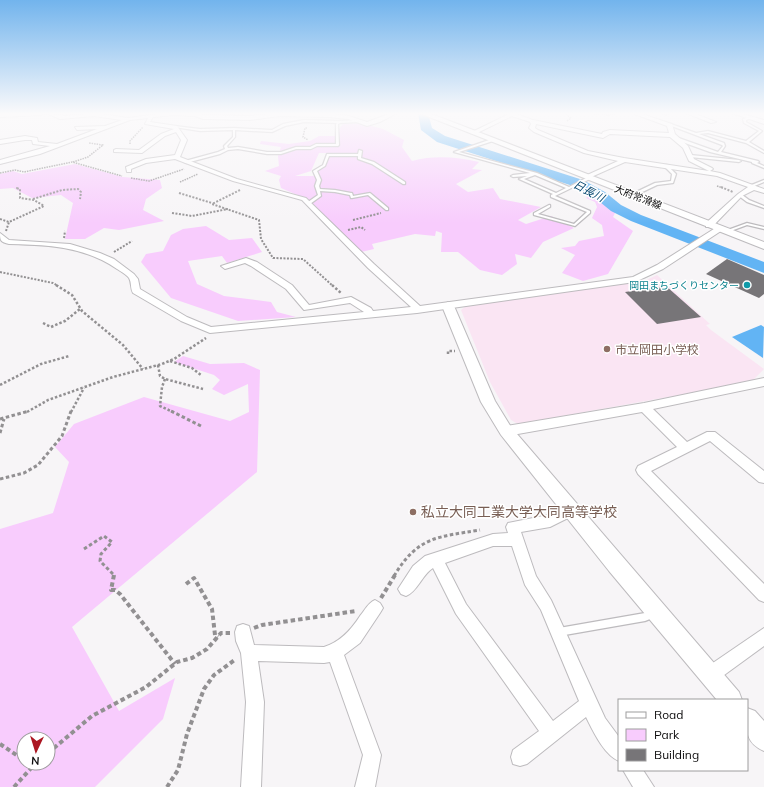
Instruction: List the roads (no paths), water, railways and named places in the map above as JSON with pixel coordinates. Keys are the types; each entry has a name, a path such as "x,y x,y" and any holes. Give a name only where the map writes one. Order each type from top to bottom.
{"main road":[{"name":"大府常滑線","path":"517,150 764,246"}],"street":[{"path":"0,162 46,150"},
{"path":"116,150 131,153 140,152 143,150"},
{"path":"177,157 180,150"},
{"path":"583,150 624,160 718,174"},
{"path":"593,153 596,150"},
{"path":"688,150 692,160 718,174 764,191"},
{"path":"129,174 128,168 131,166 140,163 177,157 208,170 304,199 371,266 414,304 417,310"},
{"path":"588,177 624,160"},
{"path":"709,225 741,195 752,187"},
{"path":"1,235 4,241 9,242 63,244 98,254 132,276 136,291 154,303 210,330 417,310 635,279 655,270 699,242 724,230"},
{"path":"225,266 246,260 254,264 289,287 307,308 348,300 368,310 370,315"},
{"path":"448,306 488,402 506,431 570,510 730,699"},
{"path":"506,431 644,407 764,382"},
{"path":"644,407 685,447"},
{"path":"764,478 711,435 642,470 764,595"},
{"path":"570,510 550,521 512,527 530,580 546,605 599,724 618,751"},
{"path":"406,589 416,572 422,566 436,559 493,540 516,539"},
{"path":"436,559 461,609 551,733"},
{"path":"248,650 324,655 335,653 361,630 375,608"},
{"path":"243,632 248,650 255,702 251,787"},
{"path":"710,675 764,636"},
{"path":"335,653 372,755 365,787"},
{"path":"520,757 589,704"},
{"path":"748,720 764,739"},
{"path":"633,771 644,787"}],"lane":[{"path":"186,162 226,150"},
{"path":"248,150 267,153 281,153 291,150"},
{"path":"463,150 456,152 534,174 569,188"},
{"path":"710,150 764,165"},
{"path":"719,153 721,150"},
{"path":"309,203 320,196 317,186 319,180 315,171 324,165 328,155 359,153 359,158 373,163 404,183"},
{"path":"691,156 757,162"},
{"path":"633,195 656,184 671,183 674,174 666,166"},
{"path":"513,176 534,174"},
{"path":"534,174 521,179 562,197"},
{"path":"555,194 588,177"},
{"path":"752,187 764,181"},
{"path":"319,190 351,194 352,197 369,194 386,209"},
{"path":"549,206 535,214 575,225 589,212 552,196 555,194"},
{"path":"741,195 748,201 764,207"},
{"path":"724,230 747,224 764,228"},
{"path":"558,632 645,617 656,612"}],"water":[{"path":"761,325 764,327 763,358 732,337"}],"waterway":[{"name":"日長川","path":"474,150 578,183 600,195 616,208 636,218 764,268"}],"place":[{"name":"岡田まちづくりセンター","path":"747,285"},
{"name":"市立岡田小学校","path":"607,349"},
{"name":"私立大同工業大学大同高等学校","path":"413,512"}]}
